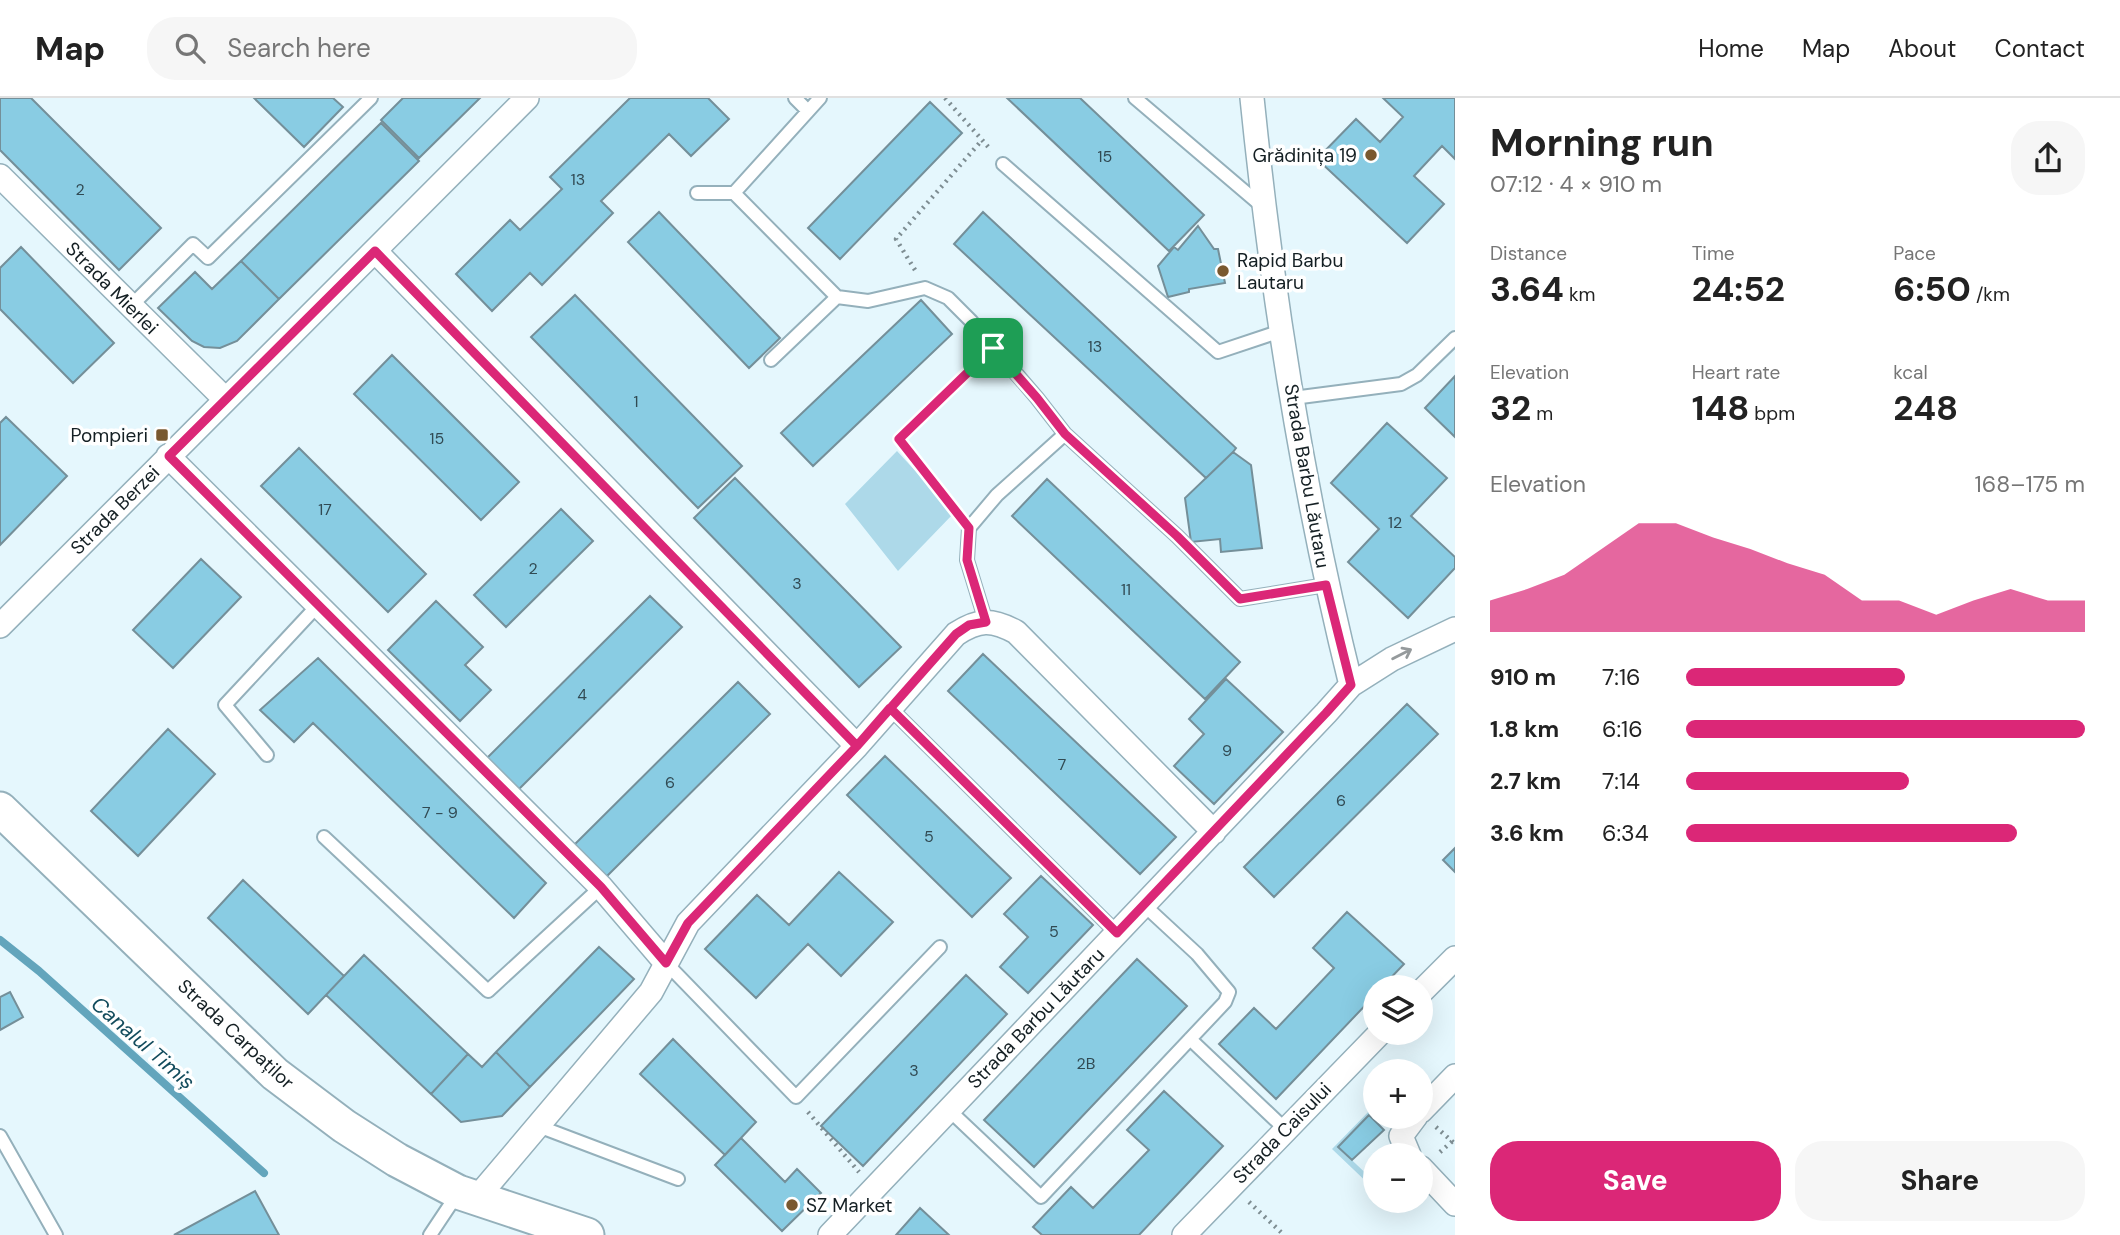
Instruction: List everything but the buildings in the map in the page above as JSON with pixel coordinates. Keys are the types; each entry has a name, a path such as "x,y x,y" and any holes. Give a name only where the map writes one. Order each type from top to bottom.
{"main road":[{"name":"Strada Carpaților","path":"0,809 275,1074 344,1126 386,1153 467,1196 587,1235"}],"street":[{"name":"Strada Berzei","path":"0,626 527,98"},
{"name":"Strada Barbu Lăutaru","path":"831,1235 1351,685 1326,585 1281,331 1252,98"},
{"name":"Strada Mierlei","path":"0,176 225,399"},
{"path":"375,251 857,746"},
{"path":"169,456 601,887 666,963"},
{"path":"467,1196 538,1126 651,992 688,923 857,746 956,634 969,625 986,622 1001,624 1016,632 1214,832"},
{"path":"1351,685 1392,659 1455,629"},
{"path":"1433,980 1455,958"},
{"name":"Strada Caisului","path":"1184,1235 1368,1045"},
{"path":"1433,1099 1455,1076"},
{"path":"1433,1181 1455,1204"}],"lane":[{"path":"131,306 192,244 208,258 371,98"},
{"path":"795,98 808,111"},
{"path":"734,193 820,98"},
{"path":"1135,98 1264,208"},
{"path":"1003,164 1218,352 1281,331"},
{"path":"697,193 734,193 837,297 868,301 925,288 948,298 1037,398 1065,434 1177,536 1240,599 1326,585"},
{"path":"771,360 837,297"},
{"path":"1293,398 1401,384 1418,375 1455,338"},
{"path":"986,622 967,560 969,528 997,495 1065,434"},
{"path":"267,755 225,705 319,604"},
{"path":"890,708 1117,933"},
{"path":"324,837 488,991 601,887"},
{"path":"949,1110 1041,1196 1191,1039 1225,1002 1229,992 1197,954 1144,905"},
{"path":"666,963 796,1097 940,947"},
{"path":"1191,1039 1285,1129"},
{"path":"538,1126 678,1180"},
{"path":"0,1136 56,1235"},
{"path":"430,1235 467,1196"}],"path":[{"path":"945,98 1003,164"},
{"path":"925,288 896,239 982,140"},
{"path":"969,528 899,439 993,348"},
{"path":"796,1097 873,1188"},
{"path":"1232,1185 1284,1235"}],"shaded area":[{"path":"897,451 954,513 898,571 845,504"},
{"path":"1363,1117 1363,1121 1338,1147 1363,1171 1363,1179 1332,1149"}],"waterway":[{"name":"Canalul Timiș","path":"0,940 39,971 264,1173"}],"place":[{"name":"Grădinița 19","path":"1371,155"},
{"name":"Rapid Barbu Lautaru","path":"1223,271"},
{"name":"Pompieri","path":"162,435"},
{"name":"SZ Market","path":"792,1205"}],"route":[{"path":"993,348 899,439 969,528 967,560 986,622 969,625 956,634 890,708 857,746 688,923 666,963 601,887 169,456 375,251 857,746 890,708 1117,933 1351,685 1326,585 1240,599 1177,536 1065,434 993,348"}]}
